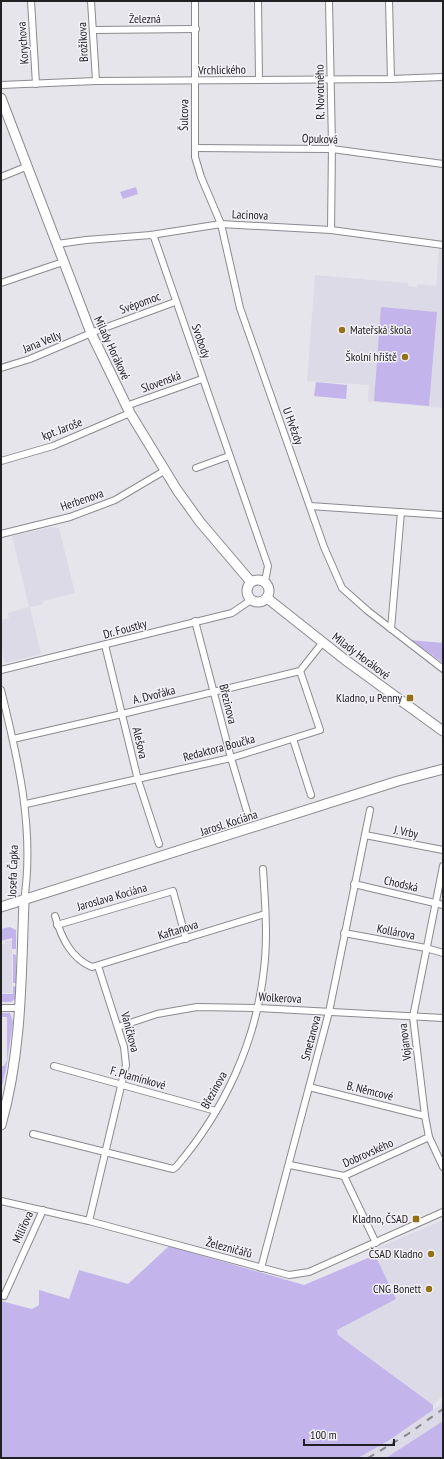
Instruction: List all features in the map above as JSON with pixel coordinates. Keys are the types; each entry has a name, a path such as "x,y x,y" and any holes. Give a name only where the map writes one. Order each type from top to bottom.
{"main road":[{"name":"Milady Horákové","path":"1,98 90,333 128,410 164,471 200,522 251,582"},
{"path":"257,579 264,581 269,587 267,598 261,602 251,600 248,596 247,589 251,582 257,579"},
{"name":"Milady Horákové","path":"267,598 323,642 443,731"},
{"name":"Jarosl. Kociána","path":"1,907 24,901 392,783 443,769"},
{"name":"Josefa Čapka","path":"1,1125 4,1098 21,1008 24,901"}],"street":[{"name":"Korychova","path":"31,1 36,84"},
{"name":"Brožíkova","path":"92,1 96,81"},
{"name":"Šulcova","path":"195,1 195,156 201,177 221,224"},
{"path":"258,1 259,80"},
{"name":"R. Novotného","path":"329,1 332,230"},
{"path":"389,1 391,79"},
{"name":"Železná","path":"94,30 196,29"},
{"name":"Vrchlického","path":"1,85 96,81 391,79 443,77"},
{"name":"Opuková","path":"195,148 332,149 443,164"},
{"path":"1,177 28,166"},
{"name":"Lacinova","path":"57,244 86,240 151,235 221,224 332,230 443,246"},
{"name":"U Hvězdy","path":"221,224 240,308 310,506 342,588 391,629 443,669"},
{"name":"Svobody","path":"151,235 154,237 175,302 268,566 264,581"},
{"path":"1,283 63,262"},
{"name":"Svépomoc","path":"90,333 175,302"},
{"name":"Jana Velly","path":"1,368 30,359 90,333"},
{"name":"Slovenská","path":"128,410 202,379"},
{"name":"kpt. Jaroše","path":"1,461 53,446 128,410"},
{"path":"196,468 229,456"},
{"name":"Herbenova","path":"1,534 70,517 115,500 164,471"},
{"path":"310,506 443,515"},
{"path":"391,629 401,512"},
{"name":"Dr. Foustky","path":"1,670 105,646 195,621 232,613 251,600"},
{"name":"Březinova","path":"195,621 231,758 248,815"},
{"path":"300,671 323,642"},
{"name":"Alešova","path":"105,646 138,780 159,844"},
{"name":"A. Dvořáka","path":"13,739 300,671"},
{"name":"Redaktora Boučka","path":"26,804 231,758 320,730 300,671"},
{"name":"Josefa Čapka","path":"1,690 13,739 26,804 27,881 24,901"},
{"path":"293,739 311,795"},
{"name":"Smetanova","path":"261,1268 290,1165 329,1012 370,810"},
{"name":"J. Vrby","path":"365,835 443,850"},
{"name":"Vojanova","path":"443,866 413,1017 429,1137 443,1167"},
{"name":"Březinova","path":"33,1134 173,1169 193,1148 216,1111 236,1074 250,1038 258,1008 264,968 265,914 263,869"},
{"name":"Chodská","path":"354,884 443,905"},
{"name":"Jaroslava Kociána","path":"58,925 173,891 186,939"},
{"name":"Kaftanova","path":"98,966 265,914"},
{"path":"55,916 64,942 78,958 87,965 98,966"},
{"name":"Kollárova","path":"344,933 426,948 443,953"},
{"name":"Vaníčkova","path":"89,1221 123,1085 126,1065 124,1048 98,966"},
{"path":"1,1008 21,1008"},
{"name":"Wolkerova","path":"118,1028 158,1014 197,1008 258,1008 443,1018"},
{"name":"F. Plamínkové","path":"54,1066 216,1111"},
{"name":"B. Němcové","path":"309,1087 425,1116"},
{"name":"Dobrovského","path":"290,1165 344,1176 429,1137"},
{"path":"344,1176 376,1243"},
{"name":"Železničářů","path":"1,1202 89,1221 289,1275 301,1274 376,1243 443,1212"},
{"name":"Milířova","path":"4,1296 43,1210"}],"shaded area":[{"path":"136,187 138,194 123,199 120,192"},
{"path":"439,249 443,250 443,408 363,401 368,401 369,385 307,381 315,275 408,283 408,286 417,287 417,284 436,286"},
{"name":"Školní hřiště","path":"381,307 437,312 429,406 374,401"},
{"path":"316,382 347,385 346,399 314,396"},
{"path":"53,527 59,528 75,593 43,601 43,604 30,607 41,654 5,663 1,649 1,620 9,618 7,613 29,607 12,536"},
{"path":"410,640 443,643 443,663 424,649 422,652"},
{"path":"10,927 16,930 16,949 12,949 12,938 1,941 1,929"},
{"path":"5,941 12,941 12,993 1,993 1,944 5,944"},
{"path":"13,954 16,955 16,983 13,983"},
{"path":"13,986 16,987 15,999 11,1002 1,1002 1,994 13,994"},
{"path":"1,1013 10,1013 13,1022 6,1069 1,1090 1,1066 4,1066 7,1060 7,1017 1,1017"},
{"path":"443,1220 443,1395 433,1405 338,1335 337,1330 395,1299 375,1255 375,1249"},
{"path":"169,1246 304,1285 375,1255 396,1299 337,1330 338,1335 433,1405 433,1410 388,1441 358,1458 1,1458 1,1301 32,1309 39,1305 39,1290 69,1299 79,1270 128,1284"},
{"path":"443,1403 443,1421 412,1442 386,1458 358,1458 405,1430"},
{"path":"443,1421 443,1458 386,1458"}],"railway":[{"path":"368,1458 408,1434 443,1409"}],"place":[{"name":"Mateřská škola","path":"342,330"},
{"name":"Školní hřiště","path":"405,357"},
{"name":"Kladno, u Penny","path":"410,698"},
{"name":"Kladno, ČSAD","path":"416,1219"},
{"name":"ČSAD Kladno","path":"431,1254"},
{"name":"CNG Bonett","path":"429,1289"}]}
